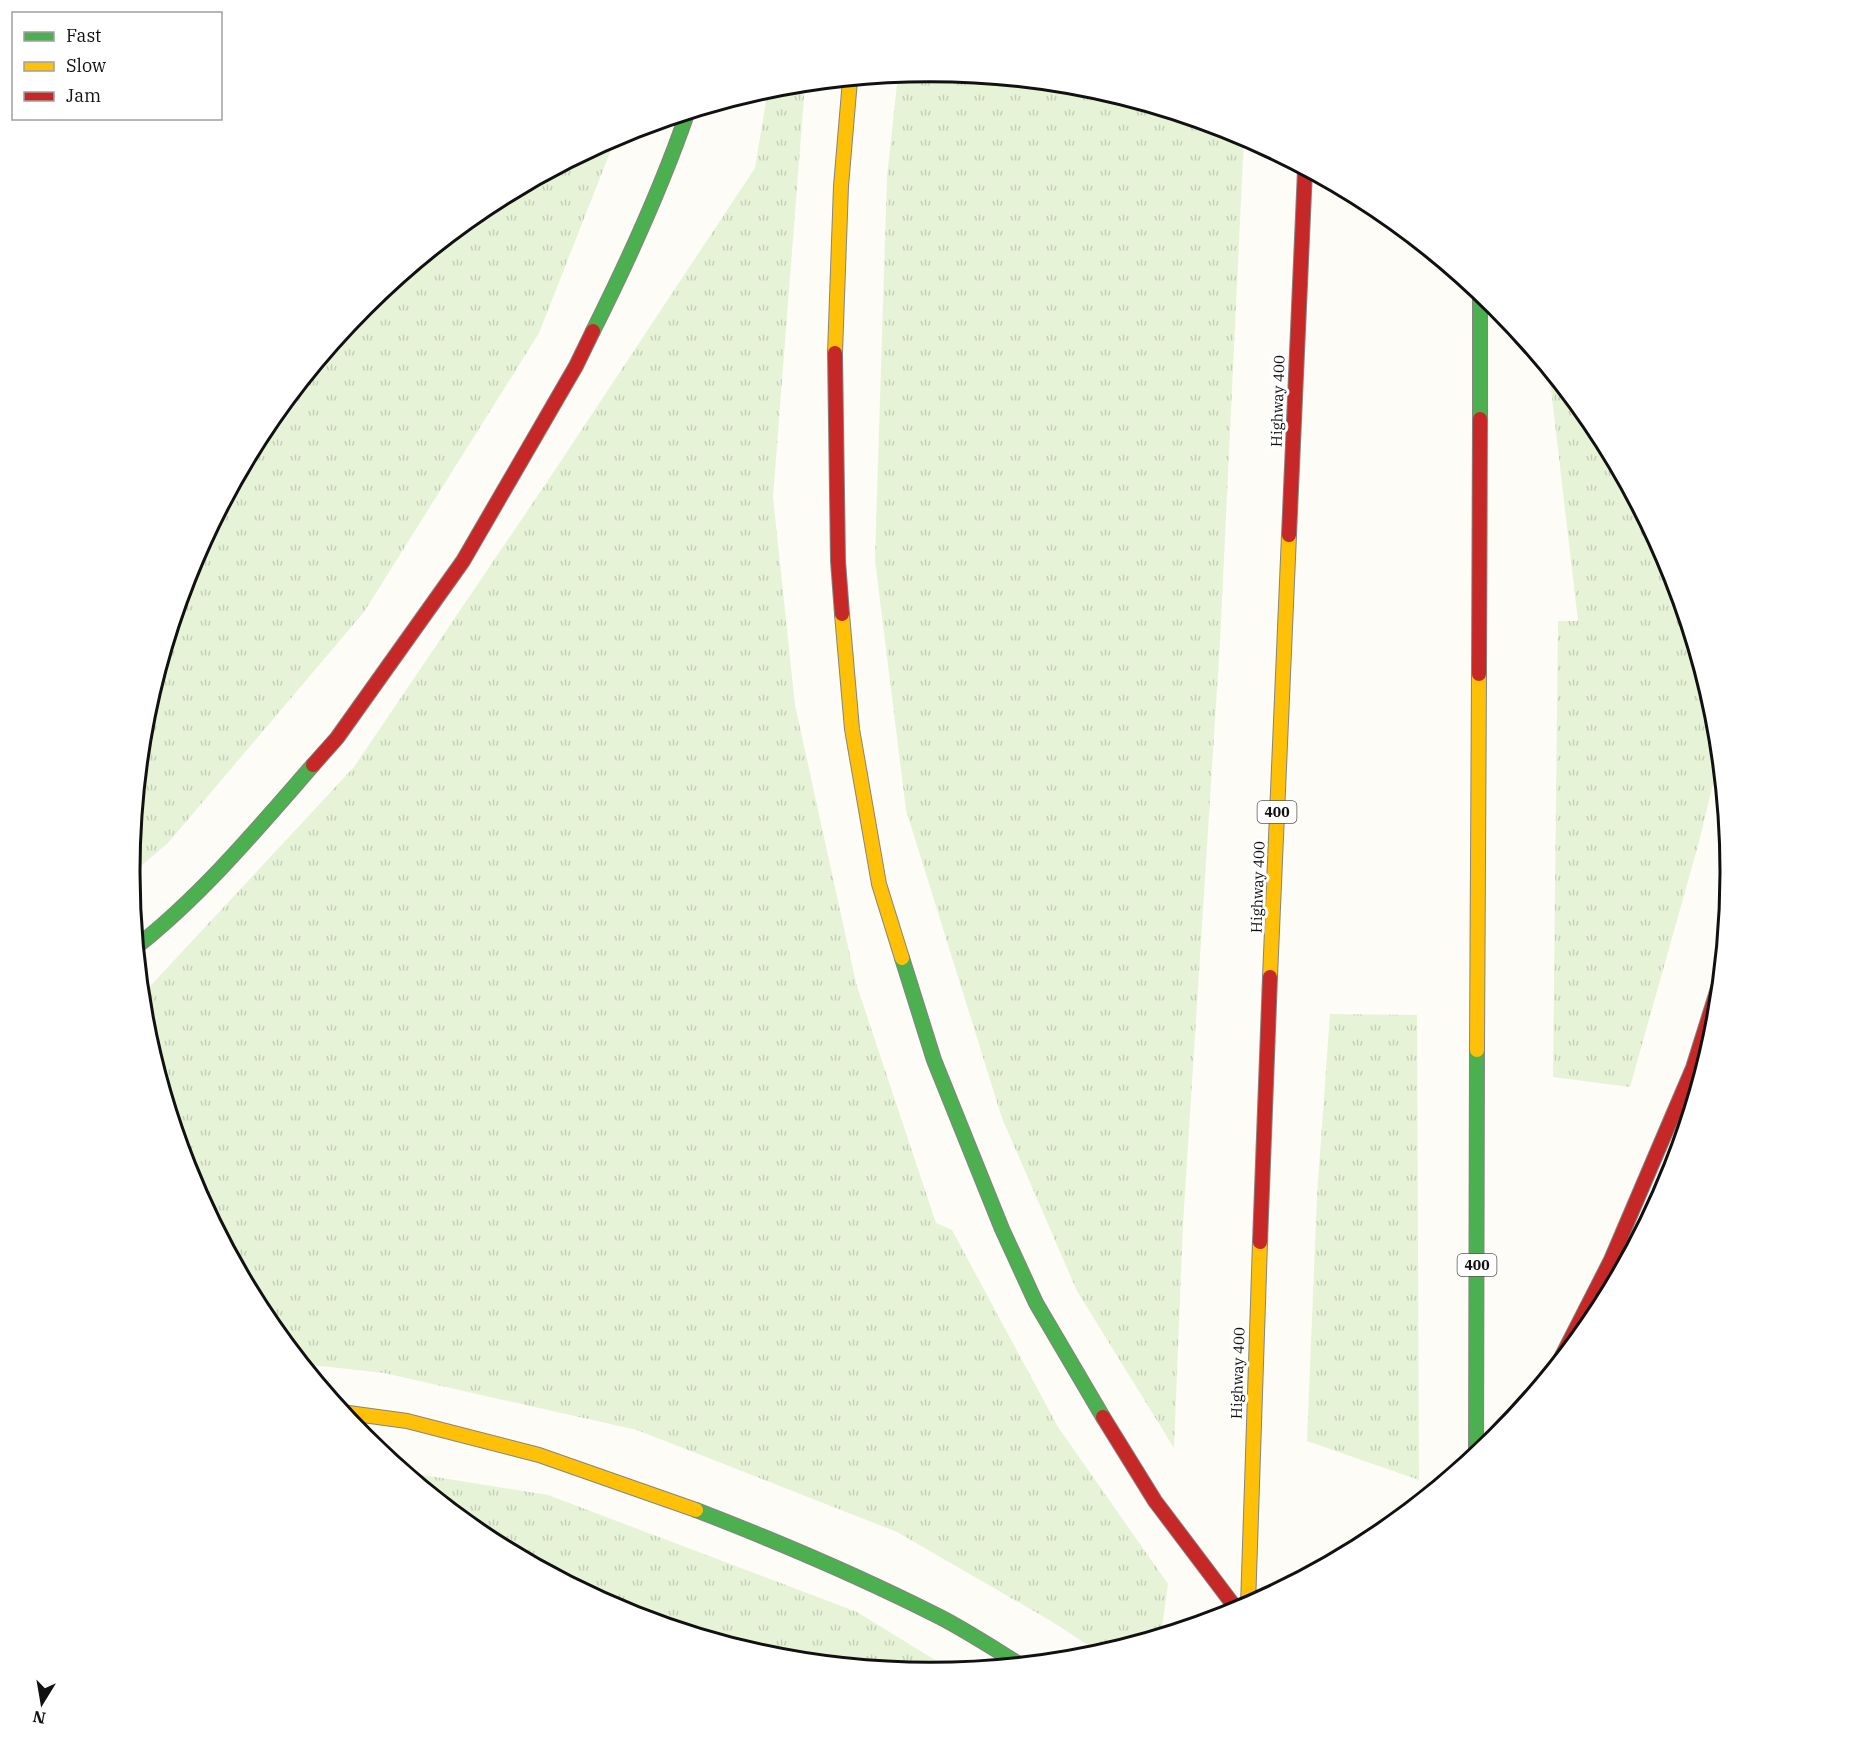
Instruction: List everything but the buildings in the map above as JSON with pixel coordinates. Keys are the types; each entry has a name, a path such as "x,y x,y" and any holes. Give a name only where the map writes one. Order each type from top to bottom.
{"highway":[{"path":"849,87 841,186 834,378 838,561 852,729 879,884 934,1060 1002,1229 1036,1303 1072,1369 1115,1439 1155,1500 1231,1602"},
{"path":"143,942 160,928 248,839 338,738 463,561 576,366 623,270 684,121"},
{"name":"Highway 400","path":"1248,1595 1252,1454 1305,178"},
{"name":"400","path":"1476,1442 1480,307"},
{"path":"1583,1316 1611,1260 1693,1068 1700,1047"},
{"path":"355,1414 407,1421 539,1455 667,1498 773,1540 865,1581 942,1618 1009,1658"}],"green space":[{"path":"897,83 981,84 1033,89 1084,98 1134,109 1183,124 1243,148 1220,642 1183,1224 1174,1448 1077,1291 1002,1118 906,810 875,560 887,177"},
{"path":"804,93 773,497 795,705 856,983 936,1223 952,1230 1058,1427 1168,1584 1162,1627 1134,1636 1089,1646 1051,1621 897,1532 637,1430 384,1373 313,1365 273,1311 245,1267 221,1222 181,1126 166,1077 148,988 354,767 553,473 755,168 766,100"},
{"path":"611,150 539,333 364,612 168,843 140,867 141,821 146,769 155,718 166,668 181,619 221,523 245,477 303,392 336,352 371,314 409,279 491,216 535,188"},
{"path":"1551,385 1614,478 1659,570 1678,619 1693,668 1713,769 1714,780 1699,842 1630,1087 1553,1077 1558,621 1578,621"},
{"path":"1330,1014 1417,1015 1419,1480 1307,1441 1317,1196"},
{"path":"419,1474 548,1495 857,1612 938,1662 878,1661 826,1656 725,1636 676,1621 580,1581 534,1557 449,1499"}],"traffic: fast":[{"path":"593,331 643,224 684,121"},
{"path":"1480,307 1480,419"},
{"path":"143,941 207,883 313,765"},
{"path":"902,958 934,1060 1002,1229 1036,1303 1103,1417"},
{"path":"1476,1442 1477,1050"},
{"path":"696,1510 789,1547 880,1588 950,1622 1010,1658"}],"traffic: slow":[{"path":"835,353 841,186 849,87"},
{"path":"1270,977 1289,535"},
{"path":"842,614 852,729 879,884 902,958"},
{"path":"1477,1050 1479,674"},
{"path":"1248,1595 1260,1242"},
{"path":"355,1414 407,1421 539,1455 696,1510"}],"traffic: jam":[{"path":"1289,535 1305,178"},
{"path":"313,765 337,738 463,561 576,366 593,331"},
{"path":"835,353 838,561 842,614"},
{"path":"1479,674 1480,419"},
{"path":"1260,1242 1270,977"},
{"path":"1583,1316 1611,1260 1693,1068 1700,1047"},
{"path":"1103,1417 1155,1501 1231,1602"}]}
